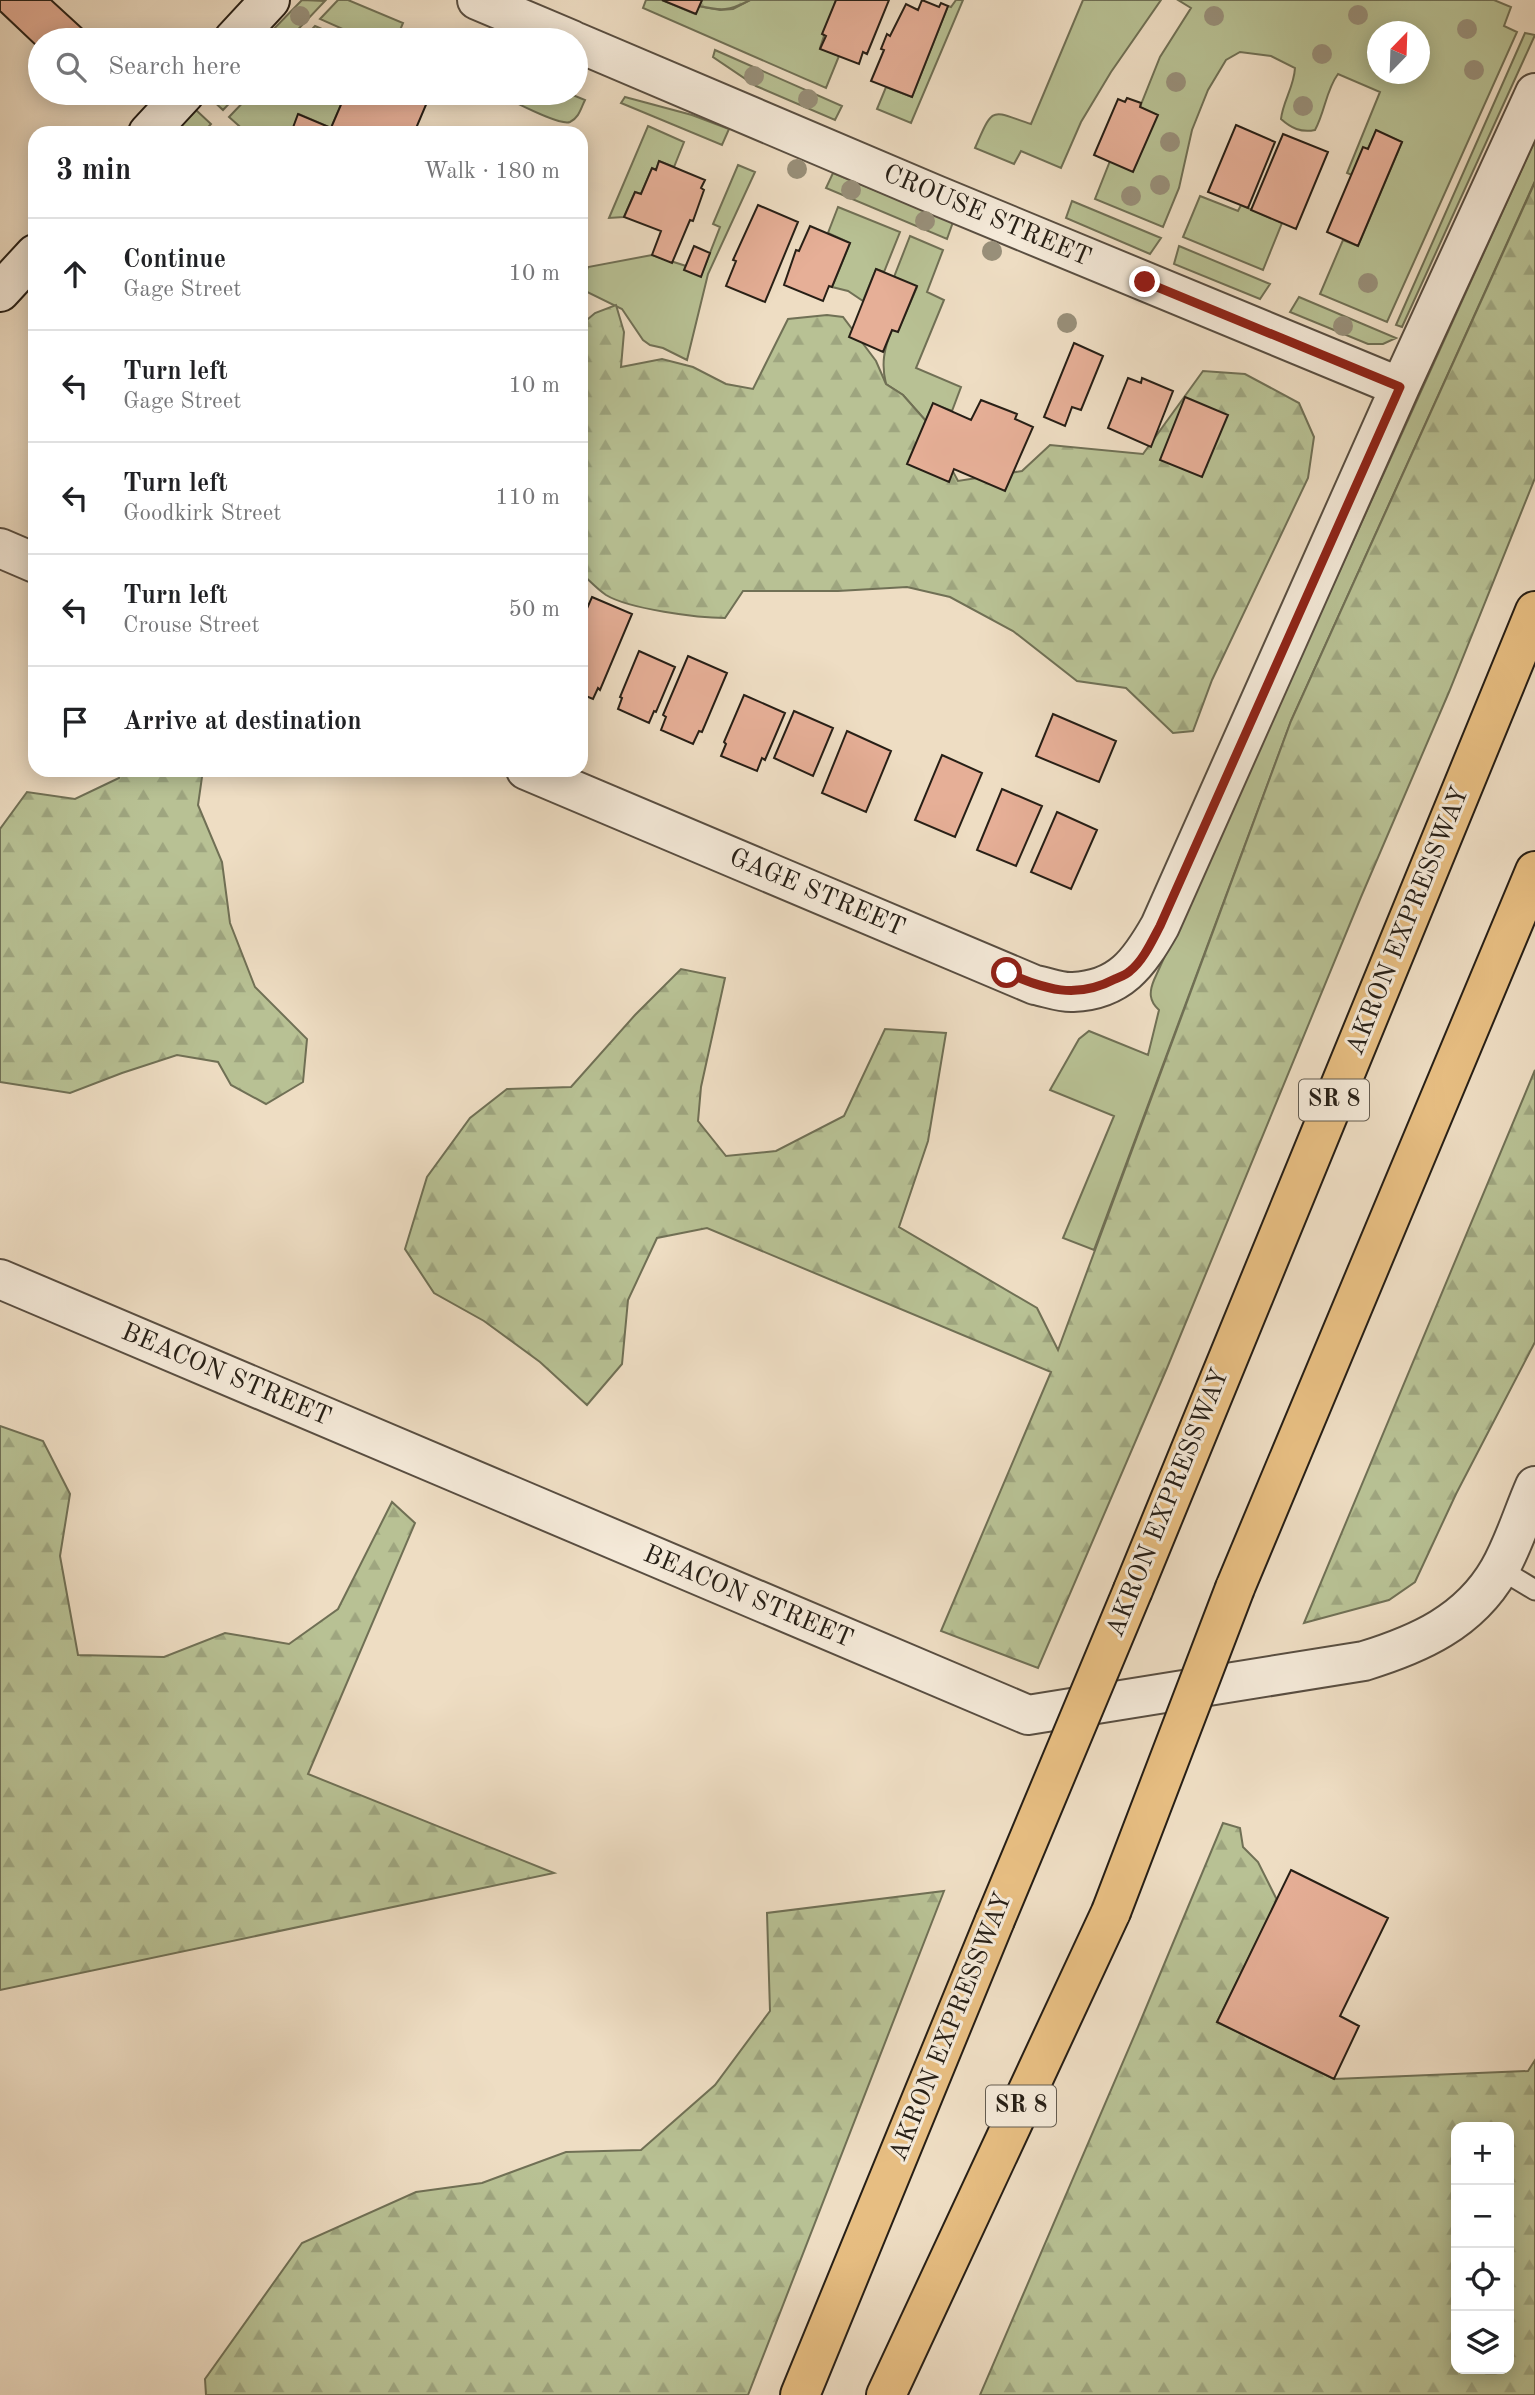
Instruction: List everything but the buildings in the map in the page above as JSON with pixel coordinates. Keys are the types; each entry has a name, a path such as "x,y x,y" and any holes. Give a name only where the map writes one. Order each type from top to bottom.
{"highway":[{"name":"AKRON EXPRESSWAY","path":"800,2395 1535,611"},
{"name":"SR 8","path":"886,2395 1111,1912 1235,1588 1535,872"}],"street":[{"path":"244,28 270,0"},
{"name":"CROUSE STREET","path":"477,0 543,28"},
{"name":"CROUSE STREET","path":"588,47 913,186 1400,387"},
{"path":"1400,387 1535,93"},
{"path":"154,126 174,105"},
{"path":"0,292 28,262"},
{"name":"GAGE STREET","path":"543,777 1035,985 1071,993 1100,987 1130,971 1145,953 1160,926 1400,387"},
{"path":"0,548 28,560"},
{"name":"BEACON STREET","path":"0,1279 1028,1716 1364,1661 1429,1637 1459,1617 1482,1594 1500,1569 1535,1486"}],"lane":[{"path":"1500,1569 1535,1590"}],"green space":[{"path":"302,0 325,1 299,28 275,28"},
{"path":"338,0 348,0 403,23 401,28 340,28 320,19"},
{"path":"646,0 662,0 695,14 699,6 720,10 733,9 750,0 836,0 820,48 839,56 826,88 643,8"},
{"path":"702,0 750,0 731,8 720,9 699,6"},
{"path":"956,0 963,0 911,123 877,109 886,87 912,97 948,6 951,7"},
{"path":"1083,0 1161,0 1111,72 1081,122 1061,168 1021,151 1014,164 975,148 986,124 995,115 1001,114 1031,124"},
{"path":"1178,0 1494,0 1511,7 1504,26 1517,32 1387,322 1320,294 1343,240 1358,246 1402,142 1376,131 1352,175 1347,173 1380,92 1338,74 1315,130 1301,130 1281,119 1295,68 1271,56 1240,52 1226,60 1208,90 1192,130 1179,188 1163,227 1095,199 1110,161 1133,171 1157,115 1140,107 1160,57 1191,8"},
{"path":"1525,33 1535,35 1402,327 1396,325"},
{"path":"715,50 842,106 835,120 756,86 713,57"},
{"path":"625,97 692,115 729,129 722,145 621,103"},
{"path":"240,105 341,105 332,126 299,114 294,126 239,126 229,117"},
{"path":"521,105 582,105 576,118 570,122 549,118"},
{"path":"196,110 211,124 209,126 181,126"},
{"path":"648,126 684,142 674,167 659,161 656,170 652,168 641,194 635,192 624,217 609,218"},
{"path":"1535,140 1535,181 1291,721 1094,1250 1063,1238 1114,1116 1050,1090 1079,1039 1089,1031 1148,1055 1159,1010 1151,996 1154,980"},
{"path":"738,165 755,172 708,274 687,360 663,348 650,345 643,340 622,309 588,292 588,267 652,255 686,266 701,276 720,227 713,224"},
{"path":"833,173 953,222 947,239 826,188"},
{"path":"1535,182 1535,478 1449,692 1361,897 1167,1368 1038,1668 941,1631 1051,1372 707,1228 657,1238 628,1300 622,1364 587,1405 540,1362 484,1321 434,1293 405,1249 427,1177 470,1118 507,1089 571,1087 635,1015 681,969 725,978 701,1087 698,1121 726,1156 776,1151 844,1116 885,1029 946,1033 928,1141 899,1227 1037,1308 1058,1350 1291,721"},
{"path":"1200,196 1238,211 1241,205 1282,223 1263,270 1183,237"},
{"path":"1072,201 1161,238 1150,254 1066,218"},
{"path":"838,207 900,232 884,272 876,269 863,301 848,291 832,287 850,243 828,233"},
{"path":"910,236 943,250 927,292 944,300 916,368 961,387 952,411 933,404 926,421 903,395 886,384 884,370 889,337 892,330 898,331 917,287 894,277"},
{"path":"1179,246 1270,284 1260,299 1174,264"},
{"path":"1299,297 1396,338 1383,344 1368,344 1290,312"},
{"path":"616,305 624,332 621,367 662,359 693,367 726,384 753,389 788,319 827,315 843,317 876,361 886,384 903,395 926,421 958,481 1022,471 1050,445 1143,454 1203,371 1245,374 1299,403 1314,437 1308,478 1212,680 1193,731 1173,733 1126,688 1077,681 1013,631 950,597 907,587 838,591 743,591 725,618 647,608 617,600 603,593 588,579 588,319 595,313"},
{"path":"202,777 198,805 222,862 230,923 255,987 307,1039 303,1082 266,1104 231,1085 218,1062 177,1055 70,1093 0,1082 0,829 27,792 75,799 119,778"},
{"path":"1535,1070 1535,1342 1456,1494 1415,1582 1389,1600 1304,1623"},
{"path":"0,1426 43,1441 70,1494 60,1556 78,1655 164,1657 225,1633 289,1644 338,1609 392,1502 415,1523 308,1774 554,1873 0,1990"},
{"path":"1223,1823 1240,1828 1243,1847 1258,1862 1277,1900 1217,2022 1334,2079 1528,2071 1535,2060 1535,2395 980,2395"},
{"path":"944,1891 748,2395 206,2395 205,2379 302,2243 416,2192 482,2183 566,2152 641,2150 715,2085 770,2011 767,1913"}],"route":[{"path":"1007,973 1035,985 1071,993 1100,987 1130,971 1145,953 1160,926 1400,387 1145,282"}]}
